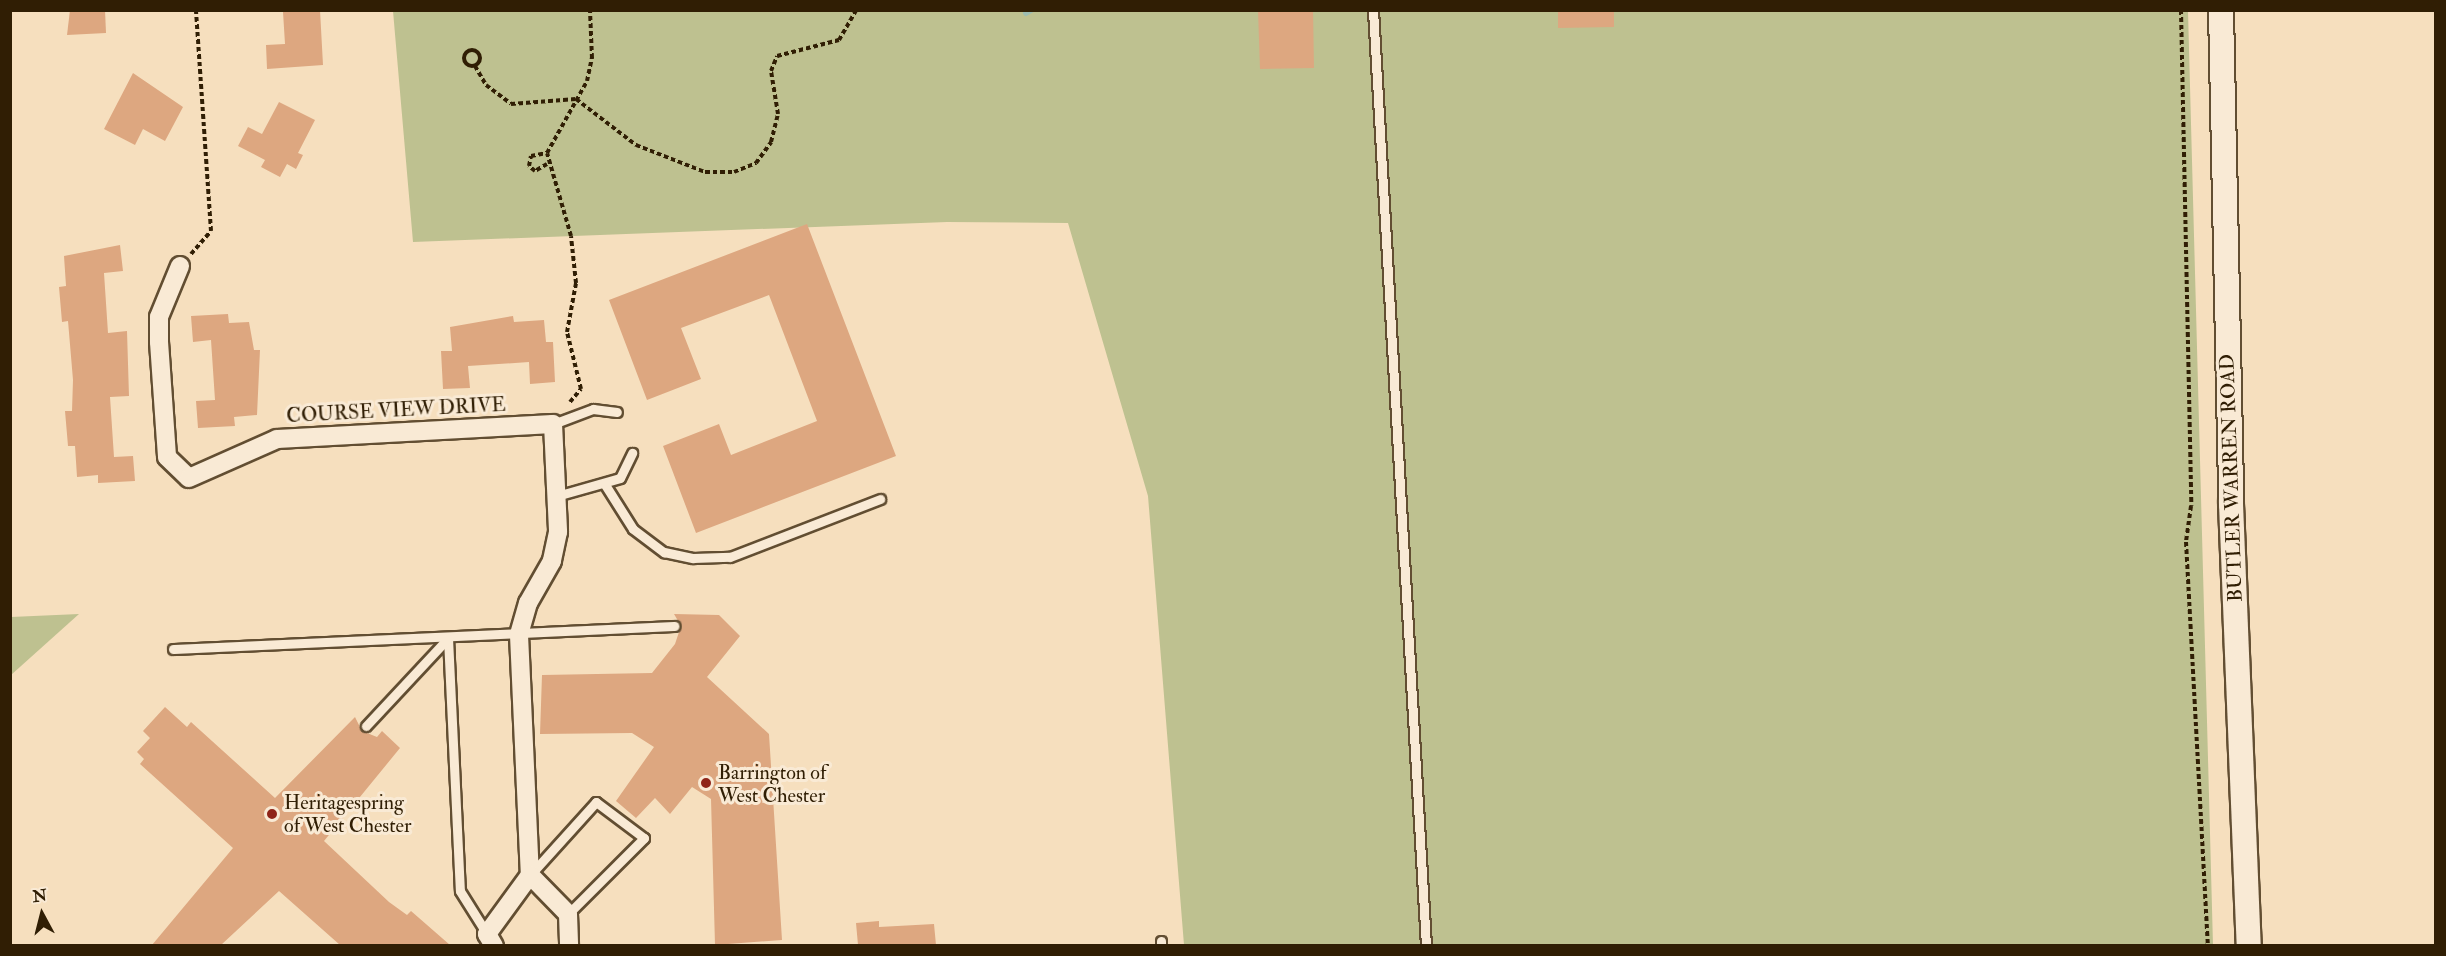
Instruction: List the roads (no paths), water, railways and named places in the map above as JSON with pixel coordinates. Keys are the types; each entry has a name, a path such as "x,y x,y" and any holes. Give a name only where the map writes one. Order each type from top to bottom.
{"main road":[{"name":"BUTLER WARREN ROAD","path":"2221,10 2231,504 2248,945"}],"street":[{"name":"COURSE VIEW DRIVE","path":"180,266 159,317 159,342 167,457 189,478 277,439 553,424"},
{"path":"490,940 530,875 519,635 528,603 552,561 560,495 553,424"},
{"path":"530,875 568,914 569,945"}],"lane":[{"path":"1373,10 1425,945"},
{"path":"553,424 593,409 617,411"},
{"path":"560,495 620,478 632,453"},
{"path":"604,483 633,529 664,552 693,558 730,557 880,499"},
{"path":"173,649 519,635 674,626"},
{"path":"366,726 448,638"},
{"path":"448,638 460,891 490,940"},
{"path":"530,875 596,802 644,838 568,914"}],"waterway":[{"path":"1026,13 1031,10"}],"place":[{"name":"Barrington of West Chester","path":"706,783"},
{"name":"Heritagespring of West Chester","path":"272,814"}]}
